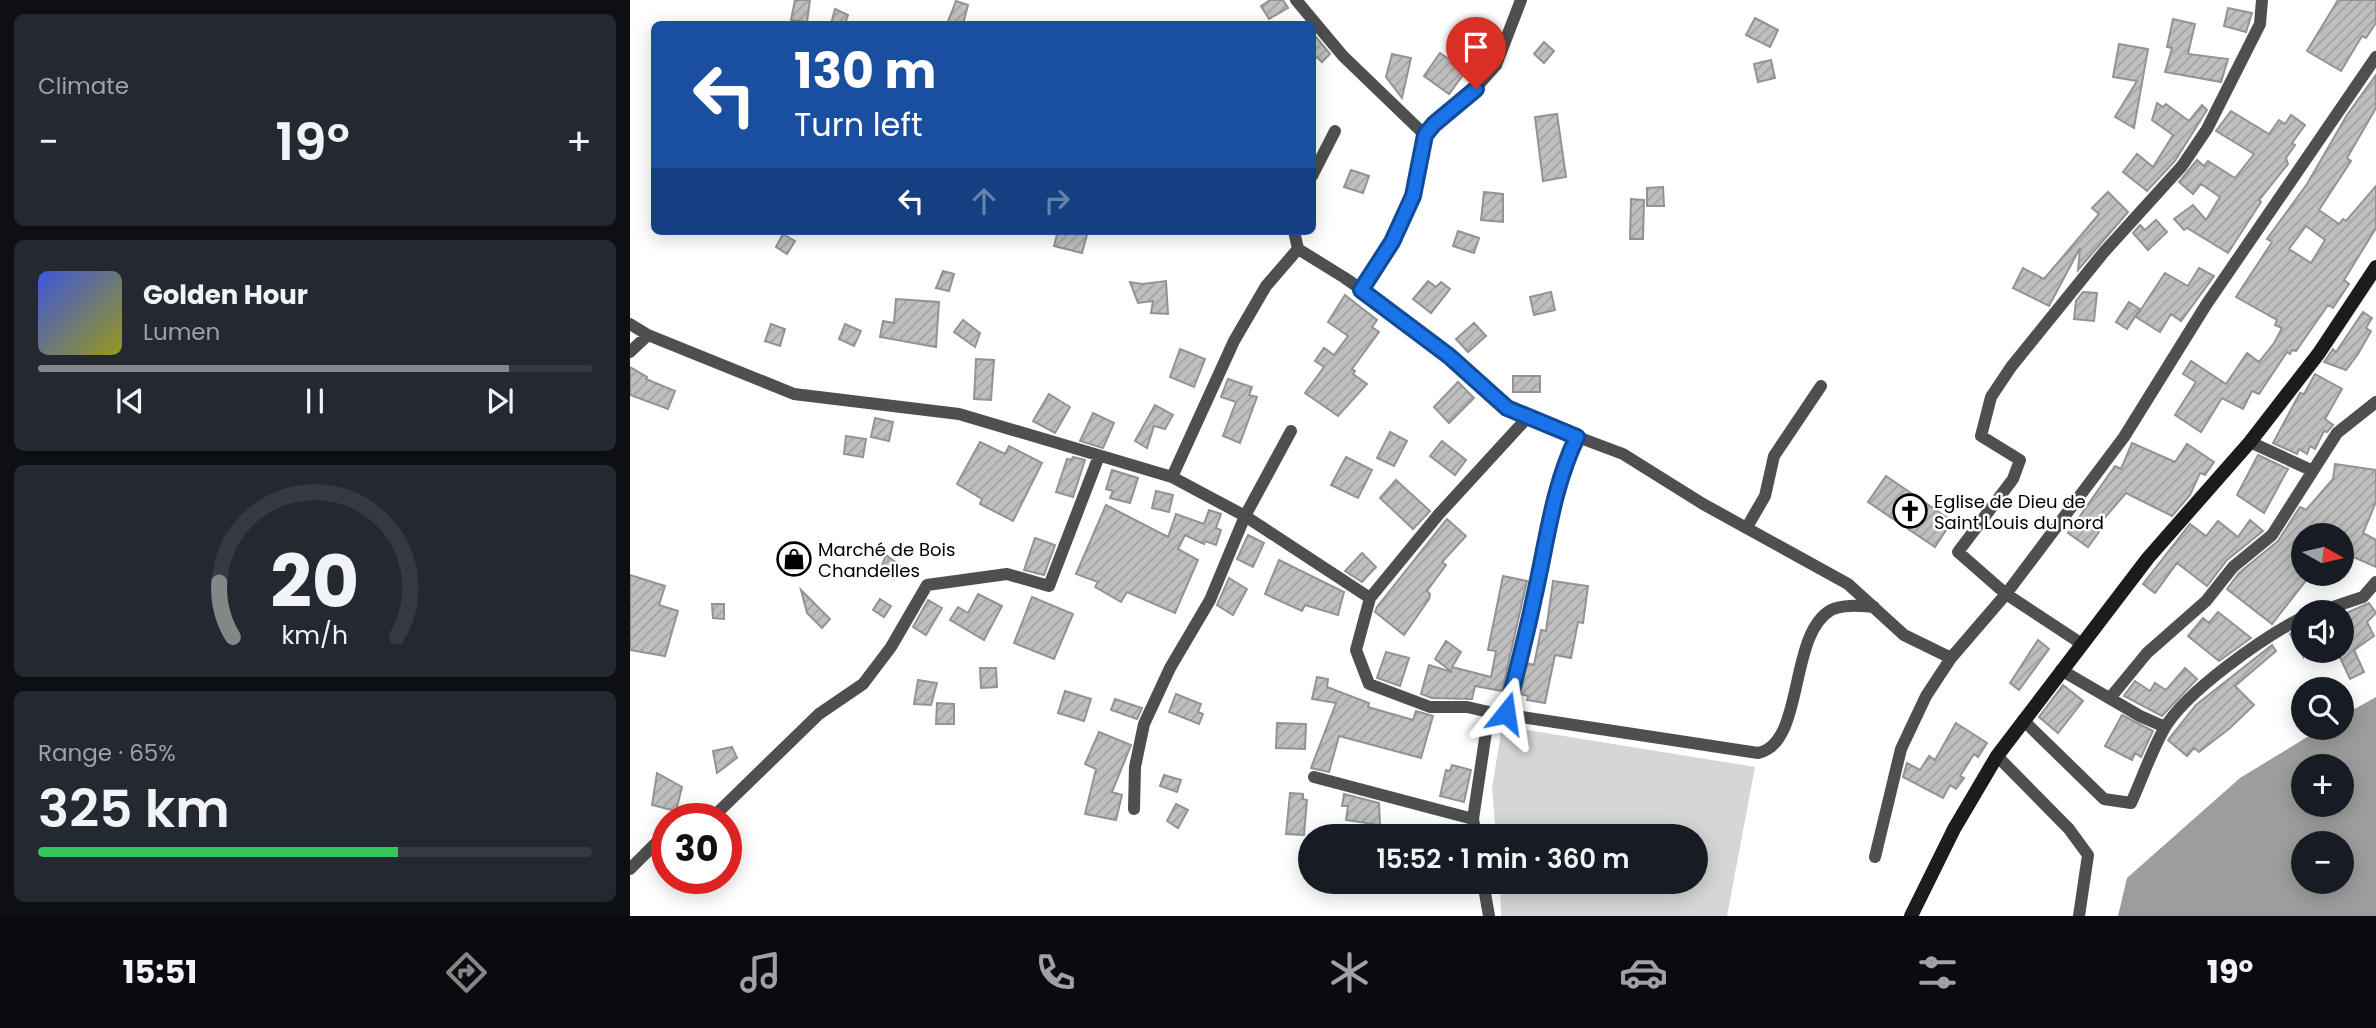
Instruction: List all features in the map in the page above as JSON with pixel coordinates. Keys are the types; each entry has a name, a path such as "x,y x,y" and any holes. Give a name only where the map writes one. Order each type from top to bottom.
{"main road":[{"path":"1911,916 1954,829 1997,756 2148,558 2250,442 2322,350 2376,267"}],"street":[{"path":"1296,0 1313,21"},
{"path":"1361,290 1392,242 1413,196 1425,135 1434,124 1463,102 1496,65 1521,0"},
{"path":"2082,644 2006,594 1958,552 2013,479 2020,460 1981,436 1991,397 2024,350 2104,253 2174,175 2201,138 2260,24 2263,14 2262,0"},
{"path":"1316,24 1343,57 1425,135"},
{"path":"1875,857 1901,749 1926,696 1951,658 2006,594 2124,437 2206,305 2376,57"},
{"path":"1316,168 1335,131"},
{"path":"1295,235 1298,249 1361,290 1449,356 1507,408 1623,454 1703,504 1848,584 1904,635 1951,658"},
{"path":"1172,477 1234,341 1266,286 1298,249"},
{"path":"630,324 648,335 794,394 960,414 1172,477 1245,516 1370,598"},
{"path":"630,352 648,335"},
{"path":"1747,527 1765,496 1774,456 1821,386"},
{"path":"2109,698 2147,653 2206,601 2234,567 2272,534 2337,433 2376,402"},
{"path":"1527,418 1439,513 1370,598 1356,650 1369,684 1430,707 1467,707 1758,754 1775,746 1787,717 1809,636 1818,622 1830,611 1842,607 1874,607"},
{"path":"1134,809 1135,767 1144,724 1170,668 1210,600 1245,516 1291,431"},
{"path":"1506,713 1535,594 1547,523 1563,466 1577,437"},
{"path":"2250,442 2311,470"},
{"path":"727,803 819,714 863,684 891,647 927,585 1007,574 1049,586 1099,456"},
{"path":"2353,600 2362,597 2376,582"},
{"path":"2023,720 2104,799 2131,803 2165,727 2219,673 2291,623"},
{"path":"2061,670 2165,727"},
{"path":"1474,824 1489,712"},
{"path":"1997,756 2069,829 2088,855 2079,916"},
{"path":"1314,777 1473,819"},
{"path":"630,869 651,849"},
{"path":"1485,894 1489,916"}],"shaded area":[{"path":"2376,697 2376,916 2118,916 2127,878 2240,778 2302,740 2354,740 2354,709"},
{"path":"1502,726 1755,767 1727,916 1501,916 1500,894 1708,894 1708,824 1495,824 1492,788"}],"building":[{"path":"795,0 810,0 807,21 791,20"},
{"path":"1270,0 1283,0 1288,8 1269,19 1261,6"},
{"path":"2338,0 2376,0 2376,23 2366,38 2362,36 2341,71 2307,51"},
{"path":"956,1 968,5 964,21 948,21"},
{"path":"2228,8 2252,13 2246,32 2224,26"},
{"path":"835,9 848,15 846,21 832,21"},
{"path":"1755,18 1778,30 1770,47 1746,35"},
{"path":"2173,19 2195,24 2188,54 2228,59 2221,82 2165,72 2172,48 2167,47"},
{"path":"1316,37 1330,54 1322,62 1316,57"},
{"path":"1544,42 1554,51 1544,63 1534,54"},
{"path":"2119,44 2148,49 2134,128 2115,117 2137,81 2113,77"},
{"path":"1440,53 1466,71 1449,94 1424,76"},
{"path":"1392,54 1411,58 1402,98 1386,77"},
{"path":"1771,60 1775,78 1758,82 1754,64"},
{"path":"2376,75 2376,108 2347,158 2351,161 2319,210 2339,224 2343,219 2346,221 2376,186 2376,228 2344,280 2349,284 2333,308 2328,305 2296,351 2292,350 2290,354 2287,352 2259,394 2252,391 2243,409 2222,398 2201,432 2175,415 2196,382 2183,374 2191,361 2226,384 2247,353 2259,362 2274,343 2282,328 2275,325 2277,320 2236,297 2272,242 2267,239 2307,184 2347,115","holes":["2306,226 2325,240 2311,263 2289,249"]},
{"path":"2157,103 2163,107 2166,104 2189,121 2202,105 2207,110 2175,161 2147,191 2123,172 2137,154 2153,167 2173,135 2152,120"},
{"path":"2231,111 2269,134 2279,120 2285,124 2291,115 2305,125 2292,143 2295,145 2286,158 2288,164 2259,200 2261,202 2228,253 2187,228 2184,230 2174,219 2193,205 2206,220 2220,197 2201,184 2193,194 2179,182 2197,160 2204,166 2208,161 2235,178 2254,154 2216,131"},
{"path":"1557,114 1566,177 1543,181 1535,117"},
{"path":"1351,170 1369,176 1363,193 1344,187"},
{"path":"1663,187 1664,206 1647,206 1647,188"},
{"path":"1484,192 1503,194 1503,222 1481,220"},
{"path":"2108,192 2128,212 2078,270 2080,248 2049,306 2013,288 2023,268 2044,279 2099,214 2092,208"},
{"path":"1631,199 1644,200 1643,239 1630,239"},
{"path":"2156,220 2167,232 2148,250 2133,233 2140,225 2145,230"},
{"path":"1458,231 1479,238 1474,253 1453,246"},
{"path":"782,235 795,241 787,254 776,247"},
{"path":"1057,235 1087,235 1082,253 1054,246"},
{"path":"2199,268 2214,276 2181,321 2171,314 2160,332 2136,317 2165,273 2188,286"},
{"path":"943,271 954,274 949,291 936,288"},
{"path":"1166,281 1168,314 1151,313 1153,301 1138,303 1130,282 1142,284"},
{"path":"1428,281 1436,287 1441,282 1450,289 1431,313 1413,299"},
{"path":"1551,292 1555,310 1534,315 1530,297"},
{"path":"2083,292 2097,293 2094,321 2074,319 2076,301"},
{"path":"1345,295 1377,320 1372,327 1379,332 1352,369 1355,371 1353,374 1367,384 1338,416 1305,393 1324,367 1315,361 1324,348 1334,355 1348,336 1328,322"},
{"path":"896,299 939,302 936,347 880,337 883,321 894,323"},
{"path":"2129,302 2140,309 2127,329 2116,322"},
{"path":"2363,312 2372,318 2366,328 2371,331 2346,370 2324,362 2333,349 2336,352"},
{"path":"963,320 980,333 975,347 954,332"},
{"path":"1474,323 1486,336 1468,352 1456,339"},
{"path":"771,324 785,329 780,346 765,341"},
{"path":"845,324 861,331 854,346 839,339"},
{"path":"1180,349 1205,359 1194,387 1170,377"},
{"path":"976,359 994,360 991,400 974,399"},
{"path":"630,367 647,377 646,379 675,391 668,409 630,395"},
{"path":"2315,374 2342,389 2325,419 2333,425 2327,432 2324,431 2315,449 2310,446 2307,454 2299,449 2297,454 2273,443 2300,393 2304,394"},
{"path":"1513,376 1540,376 1540,392 1513,392"},
{"path":"1228,379 1252,387 1249,395 1257,397 1240,443 1223,436 1236,402 1221,397"},
{"path":"1458,382 1474,398 1449,423 1434,407"},
{"path":"1049,394 1070,407 1055,433 1033,421"},
{"path":"1155,405 1173,415 1165,429 1154,426 1147,448 1135,441"},
{"path":"1093,413 1114,423 1103,448 1080,441"},
{"path":"875,418 893,422 889,441 871,437"},
{"path":"1390,432 1407,441 1394,466 1377,458"},
{"path":"846,436 866,439 863,457 844,454"},
{"path":"1442,441 1466,460 1455,475 1430,456"},
{"path":"980,442 1005,454 1009,446 1042,463 1013,521 980,504 982,499 957,484"},
{"path":"2132,443 2175,462 2187,444 2214,462 2205,475 2200,473 2190,495 2172,516 2126,493 2095,529 2099,532 2088,547 2068,533 2115,466 2121,469"},
{"path":"2258,455 2288,469 2264,513 2237,495"},
{"path":"1073,457 1085,460 1073,497 1056,492 1067,459 1071,460"},
{"path":"1346,457 1372,470 1358,498 1331,485"},
{"path":"2335,464 2376,470 2376,502 2363,533 2376,540 2376,567 2354,557 2354,523 2291,523 2291,586 2302,586 2272,624 2227,589 2239,573 2278,541 2300,507 2306,510 2333,479"},
{"path":"1112,470 1138,478 1130,503 1110,498 1113,491 1106,489"},
{"name":"Eglise de Dieu de Saint Louis du nord","path":"1886,476 1952,521 1935,547 1868,502"},
{"path":"1396,480 1430,511 1413,529 1380,498"},
{"path":"1156,491 1173,495 1169,512 1152,508"},
{"path":"1106,505 1168,537 1176,514 1204,524 1209,510 1221,514 1216,528 1221,530 1216,545 1205,541 1204,544 1185,535 1178,549 1198,560 1175,613 1127,592 1121,602 1095,587 1098,582 1076,574"},
{"path":"1447,519 1466,536 1442,562 1446,565 1427,591 1430,594 1429,599 1404,635 1375,612"},
{"path":"2250,520 2263,531 2227,560 2207,586 2177,563 2155,593 2143,584 2190,524 2206,536 2218,521 2238,537"},
{"path":"1248,535 1264,543 1253,567 1237,559"},
{"path":"1035,538 1055,545 1044,575 1024,570"},
{"path":"1362,553 1376,567 1362,582 1345,571"},
{"path":"886,555 902,567 894,579 880,570"},
{"path":"1279,560 1344,592 1338,615 1305,605 1302,611 1265,594"},
{"path":"630,575 665,586 659,605 678,611 665,656 630,650"},
{"path":"1503,576 1527,581 1502,691 1475,686 1472,699 1432,698 1421,694 1429,665 1452,672 1435,659 1446,641 1461,652 1452,667 1491,677 1496,651 1488,650"},
{"path":"1229,578 1247,589 1233,615 1217,605"},
{"path":"1553,581 1588,586 1583,623 1578,622 1571,658 1555,655 1545,703 1527,700 1528,696 1520,694 1527,663 1534,665 1541,630 1546,631"},
{"path":"801,590 830,619 822,628 807,613"},
{"path":"978,594 1002,606 984,640 950,620 958,607 968,613"},
{"path":"1032,597 1073,614 1054,659 1014,643"},
{"path":"880,599 891,606 884,617 873,610"},
{"path":"928,600 942,608 926,635 913,627"},
{"path":"2369,603 2376,613 2367,622 2374,636 2354,650 2354,610"},
{"path":"712,604 724,604 724,619 713,618"},
{"path":"2218,612 2251,638 2219,661 2188,636 2203,618 2209,623"},
{"path":"2038,640 2049,649 2019,690 2010,683"},
{"path":"2272,645 2276,651 2235,686 2254,705 2230,728 2199,752 2194,748 2187,756 2168,740 2196,705"},
{"path":"2354,650 2364,672 2349,677 2343,663 2354,663"},
{"path":"1386,652 1409,658 1400,686 1377,678"},
{"path":"980,668 996,668 997,687 981,688"},
{"path":"2185,668 2197,679 2162,716 2124,696 2135,681 2150,691 2155,683 2166,690"},
{"path":"1317,677 1328,679 1327,687 1369,703 1368,707 1413,720 1416,711 1433,716 1421,758 1339,736 1329,772 1311,768 1336,703 1312,699"},
{"path":"918,680 937,683 931,705 914,704"},
{"path":"2063,685 2083,701 2058,733 2039,717"},
{"path":"1065,691 1091,699 1084,721 1058,713"},
{"path":"1176,694 1201,704 1198,712 1203,714 1199,724 1169,712"},
{"path":"1115,699 1142,708 1137,719 1111,710"},
{"path":"937,703 954,704 954,724 936,724"},
{"path":"2122,715 2153,731 2141,757 2135,753 2132,760 2105,746"},
{"path":"1277,723 1306,724 1305,749 1276,748"},
{"path":"1956,723 1987,743 1978,757 1974,754 1960,776 1964,778 1956,789 1950,785 1943,798 1903,777 1907,763 1920,770 1929,756 1935,760"},
{"path":"1099,732 1131,745 1112,792 1122,795 1116,820 1085,814 1096,769 1085,764"},
{"path":"732,747 737,758 717,773 713,751"},
{"path":"1452,765 1471,770 1464,802 1440,796 1446,770 1450,771"},
{"path":"657,773 682,787 678,803 652,803"},
{"path":"1164,775 1181,780 1177,792 1160,786"},
{"path":"1290,793 1303,794 1303,799 1307,800 1305,824 1298,824 1298,835 1286,834"},
{"path":"1344,794 1379,803 1380,824 1346,820 1348,806 1342,806"},
{"path":"1176,804 1188,810 1178,828 1167,821"}],"place":[{"name":"Eglise de Dieu de Saint Louis du nord","path":"1910,511"},
{"name":"Marché de Bois Chandelles","path":"794,559"}],"route":[{"path":"1476,89 1434,124 1425,135 1413,196 1392,242 1361,290 1449,356 1507,408 1577,437 1563,466 1547,523 1535,594 1506,713"}]}
